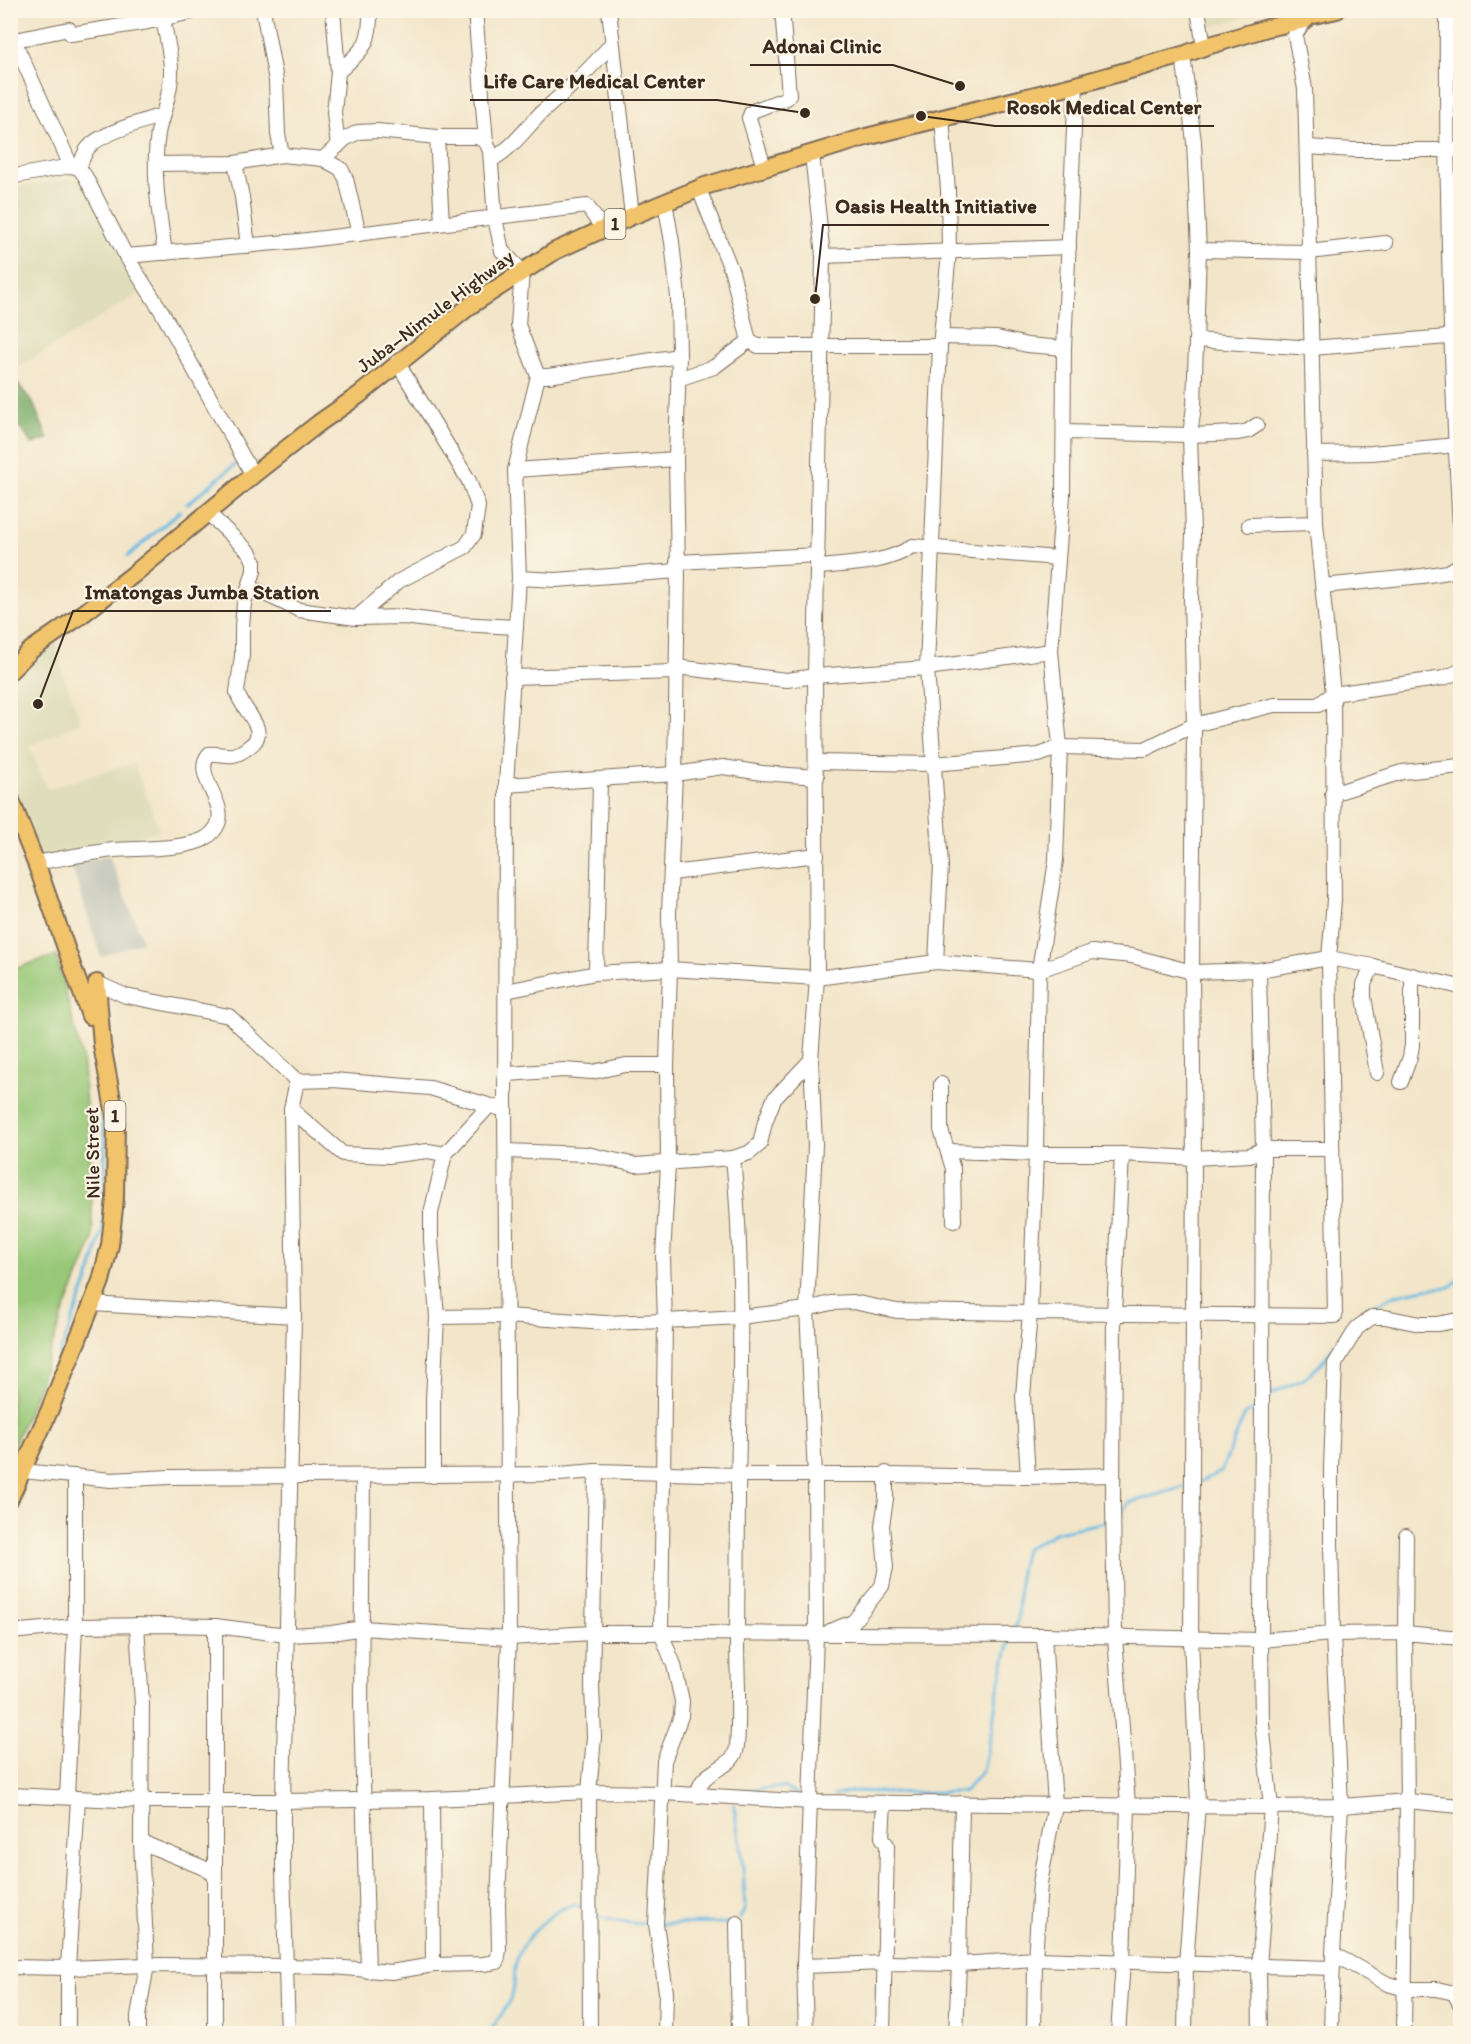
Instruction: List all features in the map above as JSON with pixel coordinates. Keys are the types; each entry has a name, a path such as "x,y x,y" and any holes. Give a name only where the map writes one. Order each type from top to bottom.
{"main road":[{"name":"Juba–Nimule Highway","path":"10,671 32,650 80,616 253,475 359,395 471,305 555,251 699,189 866,137 1076,85 1183,55 1303,15 1309,16 1337,10"},
{"path":"10,798 36,863 90,1016 97,983"},
{"name":"Nile Street","path":"10,1498 92,1304 101,1281 110,1245 117,1166 116,1121 102,1045 97,983"}],"street":[{"path":"200,10 70,31 12,35 75,167 85,176 126,256 162,312 253,475"},
{"path":"263,10 276,81 278,134 282,156"},
{"path":"333,10 338,72 334,113 338,146"},
{"path":"338,72 363,49 369,39 370,10"},
{"path":"10,1967 285,1966 391,1972 433,1965 494,1963 498,1959 509,1638 506,1475 506,785 519,578 515,470 538,376 518,325 522,271 502,251 495,218 475,10"},
{"path":"609,10 632,216"},
{"path":"764,167 749,118 755,110 787,98 789,95 782,10"},
{"path":"1198,10 1204,47"},
{"path":"1447,10 1454,151 1456,445 1461,527"},
{"path":"162,15 171,61 171,78 158,135 156,164 156,191 165,253"},
{"path":"437,1317 507,1316 605,1323 665,1321 740,1317 807,1310 831,1303 853,1302 897,1311 1335,1316 1329,958 1334,900 1333,694 1316,524 1305,89 1295,35 1303,15"},
{"path":"491,160 504,154 540,114 598,60 612,43"},
{"path":"1183,55 1194,142 1200,250 1194,406 1190,435 1194,725 1191,1638 1198,1805 1186,1965 1185,2034"},
{"path":"1028,1477 1023,1396 1030,1313 1036,1154 1039,970 1056,860 1060,747 1051,651 1063,495 1064,348 1076,85"},
{"path":"10,177 75,167 88,147 98,140 162,115"},
{"path":"936,962 941,865 927,668 940,342 949,252 948,190 942,118"},
{"path":"323,159 345,139 358,132 477,137 486,142"},
{"path":"436,137 442,223"},
{"path":"1307,147 1454,151"},
{"path":"806,2034 804,1966 820,1635 807,1310 815,1145 811,1059 817,978 815,676 823,256 812,154"},
{"path":"156,164 235,163 282,156 323,159 341,169 346,178 359,234"},
{"path":"235,163 248,246"},
{"path":"699,189 732,272 748,341"},
{"path":"665,202 678,297 679,356 676,459 675,774 669,913 668,1164 663,1257 665,1321 661,1633 674,1665 682,1701 681,1716 664,1761 656,1924 666,1992 665,2034"},
{"path":"126,256 359,234 587,206 603,229"},
{"path":"1200,250 1309,252 1386,243"},
{"path":"823,256 1070,247"},
{"path":"1196,340 1311,348 1456,337"},
{"path":"748,341 758,346 822,346 997,338 1027,345 1064,348"},
{"path":"678,380 714,367 748,341"},
{"path":"538,376 679,356"},
{"path":"356,618 399,580 465,547 474,534 478,506 469,481 397,362"},
{"path":"1065,432 1238,434 1257,425"},
{"path":"1314,454 1372,453 1456,445"},
{"path":"515,470 676,459"},
{"path":"36,863 112,850 185,844 203,839 216,829 220,820 219,810 204,771 205,758 215,753 235,755 255,743 258,736 258,729 237,692 242,656 244,603 250,587 254,562 250,553 208,513"},
{"path":"1249,525 1316,524"},
{"path":"519,578 556,580 677,566 876,560 904,552 912,546 1057,558"},
{"path":"1323,586 1422,576 1448,572 1461,565"},
{"path":"250,587 299,610 356,618 404,617 459,624 516,627"},
{"path":"512,678 676,670 788,680 927,668 1051,651"},
{"path":"817,762 933,764 1039,755 1060,747 1145,749 1194,725 1274,705 1318,705 1333,694 1444,678 1461,671"},
{"path":"1332,794 1402,772 1461,766"},
{"path":"506,785 675,774 723,767 762,773 817,777"},
{"path":"596,973 600,780"},
{"path":"672,873 817,855"},
{"path":"506,991 596,973 670,969 817,978 936,962 1039,970 1092,952 1132,956 1192,972 1259,969 1329,958 1461,987"},
{"path":"1373,966 1364,984 1364,997 1377,1073"},
{"path":"1259,969 1263,1149 1262,1723 1271,1807 1259,1967 1260,2034"},
{"path":"1401,1082 1412,1045 1412,975"},
{"path":"1443,983 1461,977"},
{"path":"97,983 126,996 229,1016 297,1081 333,1080 430,1088 488,1107 505,1110"},
{"path":"506,1151 588,1154 636,1165 733,1158 749,1153 760,1144 774,1099 811,1059"},
{"path":"508,1074 564,1070 592,1072 626,1065 667,1065"},
{"path":"288,2034 283,1801 294,1316 291,1109 297,1081"},
{"path":"941,1084 941,1130 949,1151 952,1169 954,1221"},
{"path":"434,1476 433,1399 437,1317 431,1213 445,1154 488,1107"},
{"path":"291,1109 342,1155 388,1156 428,1151 445,1154"},
{"path":"949,1151 1122,1154 1194,1158 1250,1155 1263,1149 1332,1149"},
{"path":"1118,2034 1123,1962 1128,1805 1115,1637 1113,1475 1114,1314 1122,1154"},
{"path":"698,1796 698,1787 704,1777 720,1769 737,1750 740,1317 737,1196 733,1158"},
{"path":"92,1304 294,1316"},
{"path":"1331,2034 1341,1806 1333,1634 1331,1467 1335,1364 1357,1328 1372,1317 1385,1317 1420,1324 1461,1320"},
{"path":"23,1471 111,1480 170,1477 506,1475 596,1471 738,1475 886,1474 1028,1477 1113,1475"},
{"path":"590,2034 589,1792 594,1737 592,1634 596,1471"},
{"path":"820,1635 853,1622 882,1586 886,1567 882,1526 886,1499 886,1474"},
{"path":"68,2034 75,1626 75,1476"},
{"path":"363,1476 363,1800 368,1971"},
{"path":"1404,2034 1407,1801 1406,1536"},
{"path":"137,1625 142,1704 141,1842 147,1965 138,2016 138,2034"},
{"path":"10,1632 75,1626 137,1625 215,1626 287,1635 332,1633 362,1628 509,1638 661,1633 1044,1635 1261,1640 1333,1634 1405,1633 1461,1638"},
{"path":"215,1626 215,2034"},
{"path":"1034,2034 1035,1959 1041,1882 1055,1805 1044,1635"},
{"path":"10,1796 142,1801 283,1801 502,1797 589,1792 664,1793 811,1802 1271,1807 1341,1806 1407,1801 1461,1806"},
{"path":"432,1799 433,1965"},
{"path":"883,2034 887,1845 882,1837 884,1803"},
{"path":"956,2034 962,1803"},
{"path":"141,1842 214,1874"},
{"path":"737,1923 739,2034"},
{"path":"1333,1954 1388,1984 1406,1989 1437,1989 1454,1993 1461,2004"},
{"path":"804,1966 885,1963 959,1964 1035,1959 1333,1968"}],"shaded area":[{"path":"1202,10 1268,11 1205,28"},
{"path":"82,177 140,293 19,367 10,365 10,188"},
{"path":"56,642 63,674 81,722 30,746 47,789 134,763 159,831 110,842 42,865 11,780 11,676 37,652"},
{"path":"109,856 143,941 101,957 71,864"}],"green space":[{"path":"11,379 14,379 33,403 48,439 32,444 21,428 11,424"},
{"path":"56,955 82,1057 90,1154 93,1240 60,1322 37,1391 11,1452 11,970"}],"waterway":[{"path":"187,504 236,464"},
{"path":"128,556 180,511"},
{"path":"34,1421 91,1272 103,1227 105,1142 98,1082"},
{"path":"1267,1399 1271,1394 1304,1379 1321,1364 1355,1318 1375,1305 1395,1295 1450,1287 1460,1279"},
{"path":"1197,1483 1221,1472 1245,1414 1258,1408"},
{"path":"10,1474 23,1446"},
{"path":"1117,1514 1123,1511 1128,1503 1188,1486"},
{"path":"1013,1630 1018,1619 1020,1571 1025,1549 1057,1532 1106,1522 1110,1519"},
{"path":"834,1796 853,1791 964,1792 983,1770 1010,1639"},
{"path":"737,1791 783,1787 800,1796"},
{"path":"734,1804 743,1867 745,1909 740,1918"},
{"path":"488,2034 510,1999 514,1986 516,1962 524,1944 538,1927 555,1913 573,1904 584,1908"},
{"path":"594,1915 622,1922 652,1924"},
{"path":"659,1924 733,1923"}],"place":[{"name":"Adonai Clinic","path":"960,86"},
{"name":"Life Care Medical Center","path":"805,113"},
{"name":"Rosok Medical Center","path":"921,116"},
{"name":"Oasis Health Initiative","path":"815,299"},
{"name":"Imatongas Jumba Station","path":"38,704"}]}
